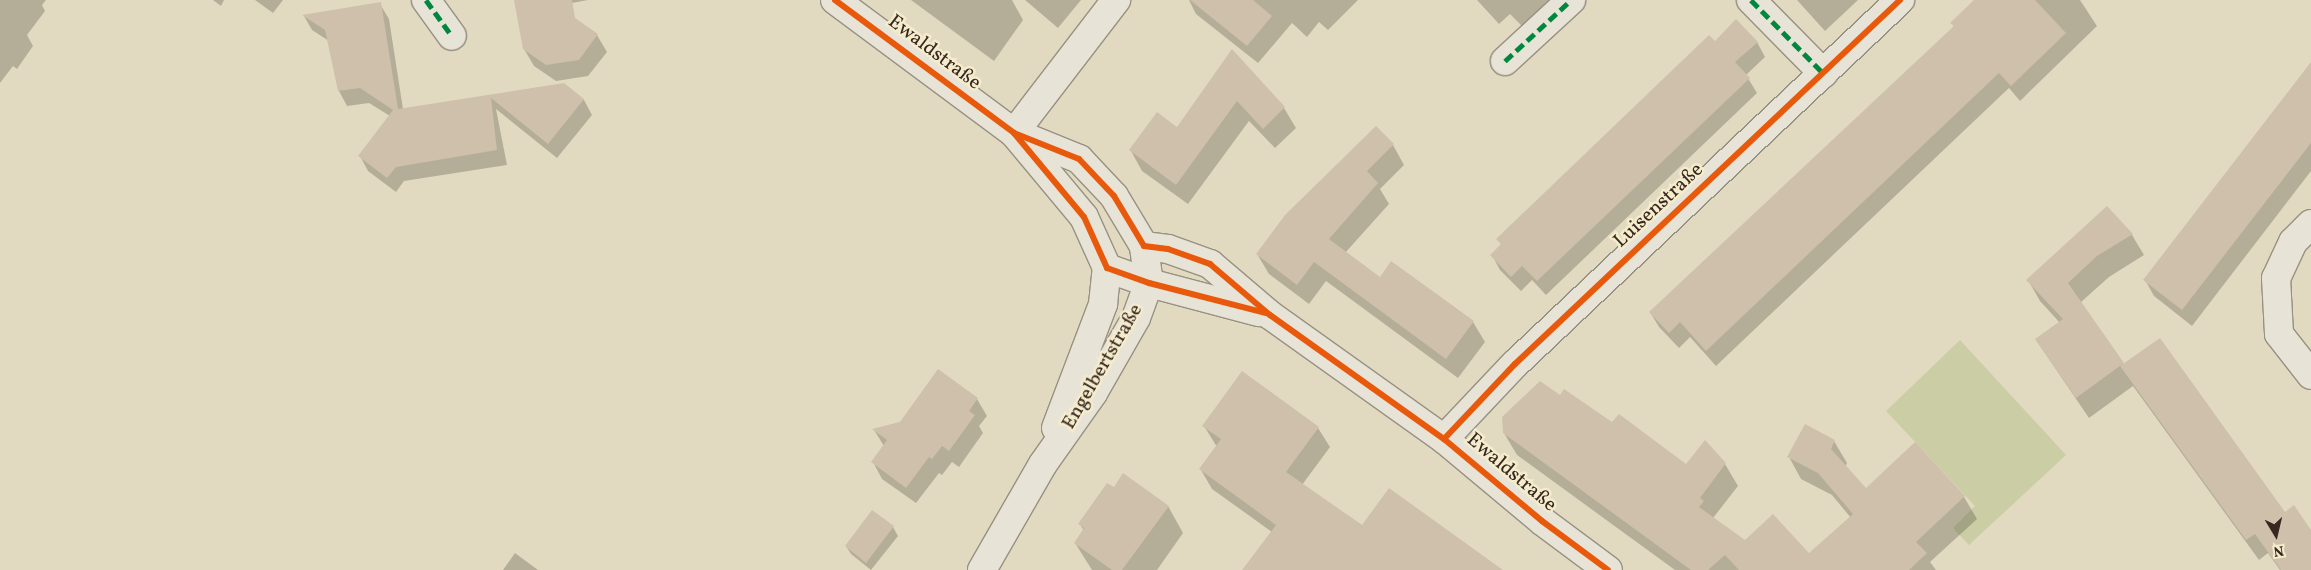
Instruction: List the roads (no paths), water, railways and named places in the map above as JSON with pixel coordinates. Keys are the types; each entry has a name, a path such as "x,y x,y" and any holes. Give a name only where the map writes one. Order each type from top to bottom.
{"street":[{"path":"426,0 452,36"},
{"name":"Ewaldstraße","path":"835,0 1014,133 1084,217 1107,268 1149,283 1270,315"},
{"path":"1014,133 1116,0"},
{"path":"1505,62 1571,0"},
{"path":"1751,0 1823,74"},
{"name":"Luisenstraße","path":"1444,439 1515,364 1900,0"},
{"name":"Ewaldstraße","path":"1014,133 1079,159 1114,196 1144,246 1168,250 1210,264 1270,315 1444,439 1542,521 1608,570"},
{"path":"2311,224 2293,242 2276,278 2279,334 2311,375"},
{"path":"1107,268 1144,246"},
{"name":"Engelbertstraße","path":"982,570 1043,464 1093,393 1136,318 1149,283 1144,246"},
{"name":"Engelbertstraße","path":"1043,464 1103,304 1107,268"}]}
